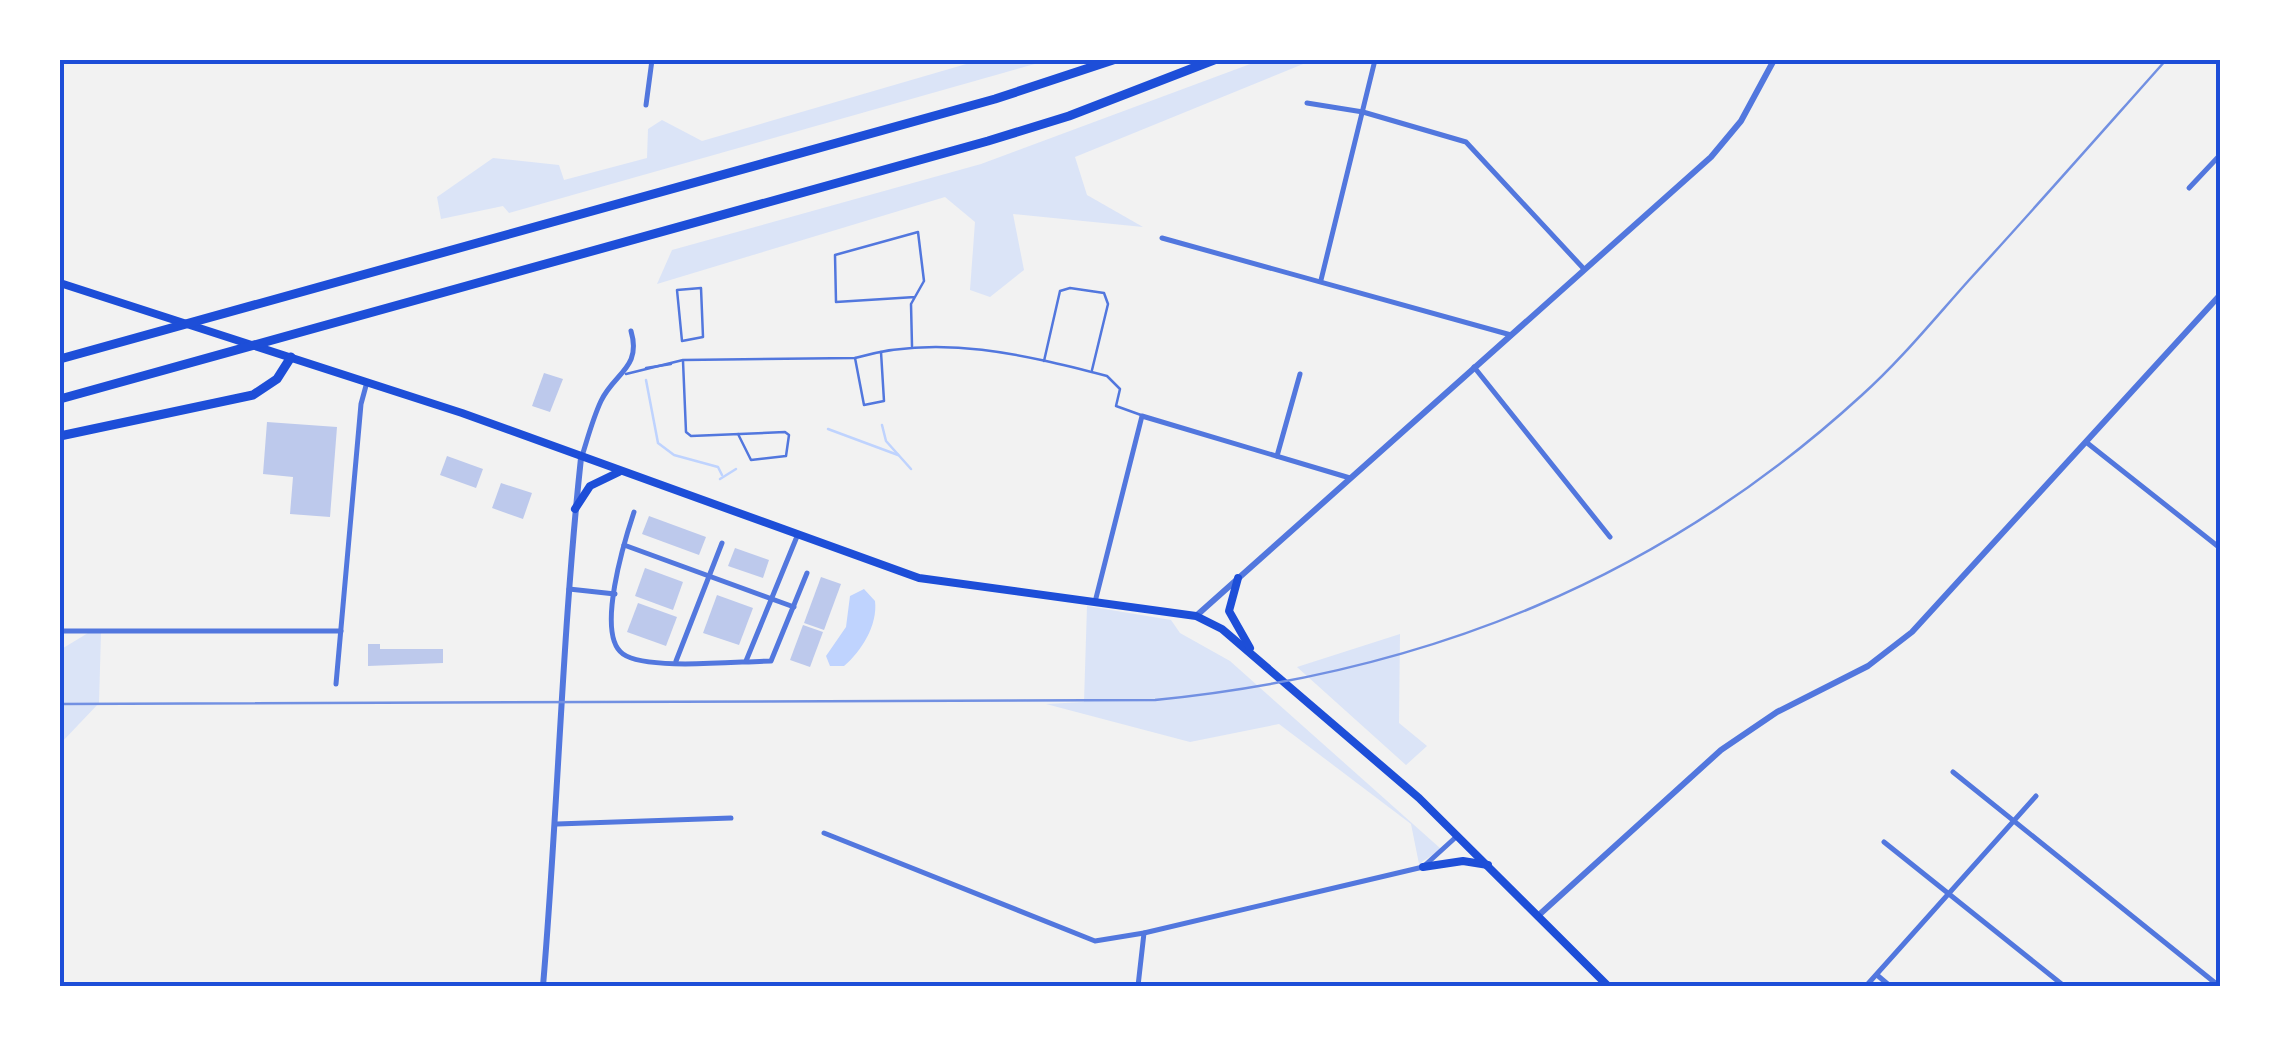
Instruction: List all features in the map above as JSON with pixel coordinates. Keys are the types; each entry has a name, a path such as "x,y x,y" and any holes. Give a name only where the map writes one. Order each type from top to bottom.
{"highway":[{"path":"60,359 976,105 1113,60"},
{"path":"60,398 988,141 1069,116 1214,60"},
{"path":"60,436 253,394 277,379 291,357"}],"main road":[{"path":"60,282 367,382 920,578 1196,616 1222,628 1458,835 1608,986"},
{"path":"575,509 597,480 623,471"},
{"path":"1238,578 1229,611 1258,660"},
{"path":"1423,867 1463,862 1490,866"}],"street":[{"path":"646,105 652,60"},
{"path":"1321,281 1375,60"},
{"path":"1196,616 1712,157 1741,122 1774,60"},
{"path":"1307,103 1363,112 1466,142 1584,269"},
{"path":"2189,188 2220,155"},
{"path":"1162,238 1511,334"},
{"path":"1540,914 1721,750 1777,712 1868,666 1912,632 2220,295"},
{"path":"543,986 557,824 566,589 580,458 607,390 626,374 635,346 630,331"},
{"path":"1474,367 1610,537"},
{"path":"1276,456 1300,374"},
{"path":"336,684 361,404 367,382"},
{"path":"1094,602 1142,416 1350,478"},
{"path":"2086,442 2220,548"},
{"path":"634,512 624,545 611,635 618,650 635,659 771,661 806,573"},
{"path":"746,661 798,534"},
{"path":"676,661 722,543"},
{"path":"624,545 794,606"},
{"path":"566,589 616,594"},
{"path":"60,631 341,631"},
{"path":"1952,772 2218,986"},
{"path":"1866,986 2036,796"},
{"path":"557,824 731,818"},
{"path":"824,833 1068,933 1095,940 1144,934 1423,867 1458,835"},
{"path":"1884,842 2064,986"},
{"path":"1138,986 1144,934"},
{"path":"1876,975 1890,986"}],"lane":[{"path":"912,348 911,304 915,297 924,281 918,232 834,254 836,302 915,297"},
{"path":"701,288 704,337 682,340 676,290 701,288"},
{"path":"1044,361 1060,291 1070,288 1104,293 1108,304 1092,372"},
{"path":"626,374 683,360 855,358 912,348 980,347 1107,376 1120,389 1116,406 1142,416"},
{"path":"855,358 864,405 884,401 880,351"},
{"path":"683,360 686,432 691,436 738,434 785,432 789,435 786,456 751,460 738,434"}],"shaded area":[{"path":"980,60 1049,60 509,213 503,206 441,219 437,197 493,158 559,165 564,180 647,158 648,129 662,120 702,141"},
{"path":"1261,60 1313,60 1075,157 1087,195 1143,227 1013,214 1024,270 990,297 970,290 975,222 945,197 657,284 672,250 981,164"},
{"path":"1087,606 1171,620 1180,633 1230,661 1441,849 1419,864 1411,824 1279,724 1190,742 1046,704 1084,702"},
{"path":"88,633 101,633 99,703 60,744 60,650"},
{"path":"1400,634 1399,723 1427,746 1406,765 1297,667"}],"water":[{"path":"864,589 875,601 871,628 862,646 844,666 830,666 826,656 846,627 850,596"}],"building":[{"path":"544,373 563,379 550,412 532,406"},
{"path":"267,422 337,427 330,517 290,514 293,477 263,474"},
{"path":"447,456 483,469 476,488 440,475"},
{"path":"501,483 532,493 523,519 492,508"},
{"path":"649,516 706,537 699,555 642,534"},
{"path":"735,548 769,560 763,578 728,566"},
{"path":"645,568 683,582 673,610 635,596"},
{"path":"821,577 841,584 824,630 804,623"},
{"path":"717,595 753,608 739,645 703,633"},
{"path":"638,603 677,617 666,646 627,632"},
{"path":"803,625 823,632 810,667 790,660"},
{"path":"368,644 380,644 380,649 443,649 443,663 368,666"}],"waterway":[{"path":"646,380 658,443 674,455 718,467 722,475"},
{"path":"882,425 886,441 911,469"},
{"path":"828,429 898,455"},
{"path":"720,479 736,469"}],"railway":[{"path":"60,704 1155,700 1255,687 1351,667 1445,640 1534,607 1621,566 1704,517 1785,460 1890,368 2166,60"}]}
